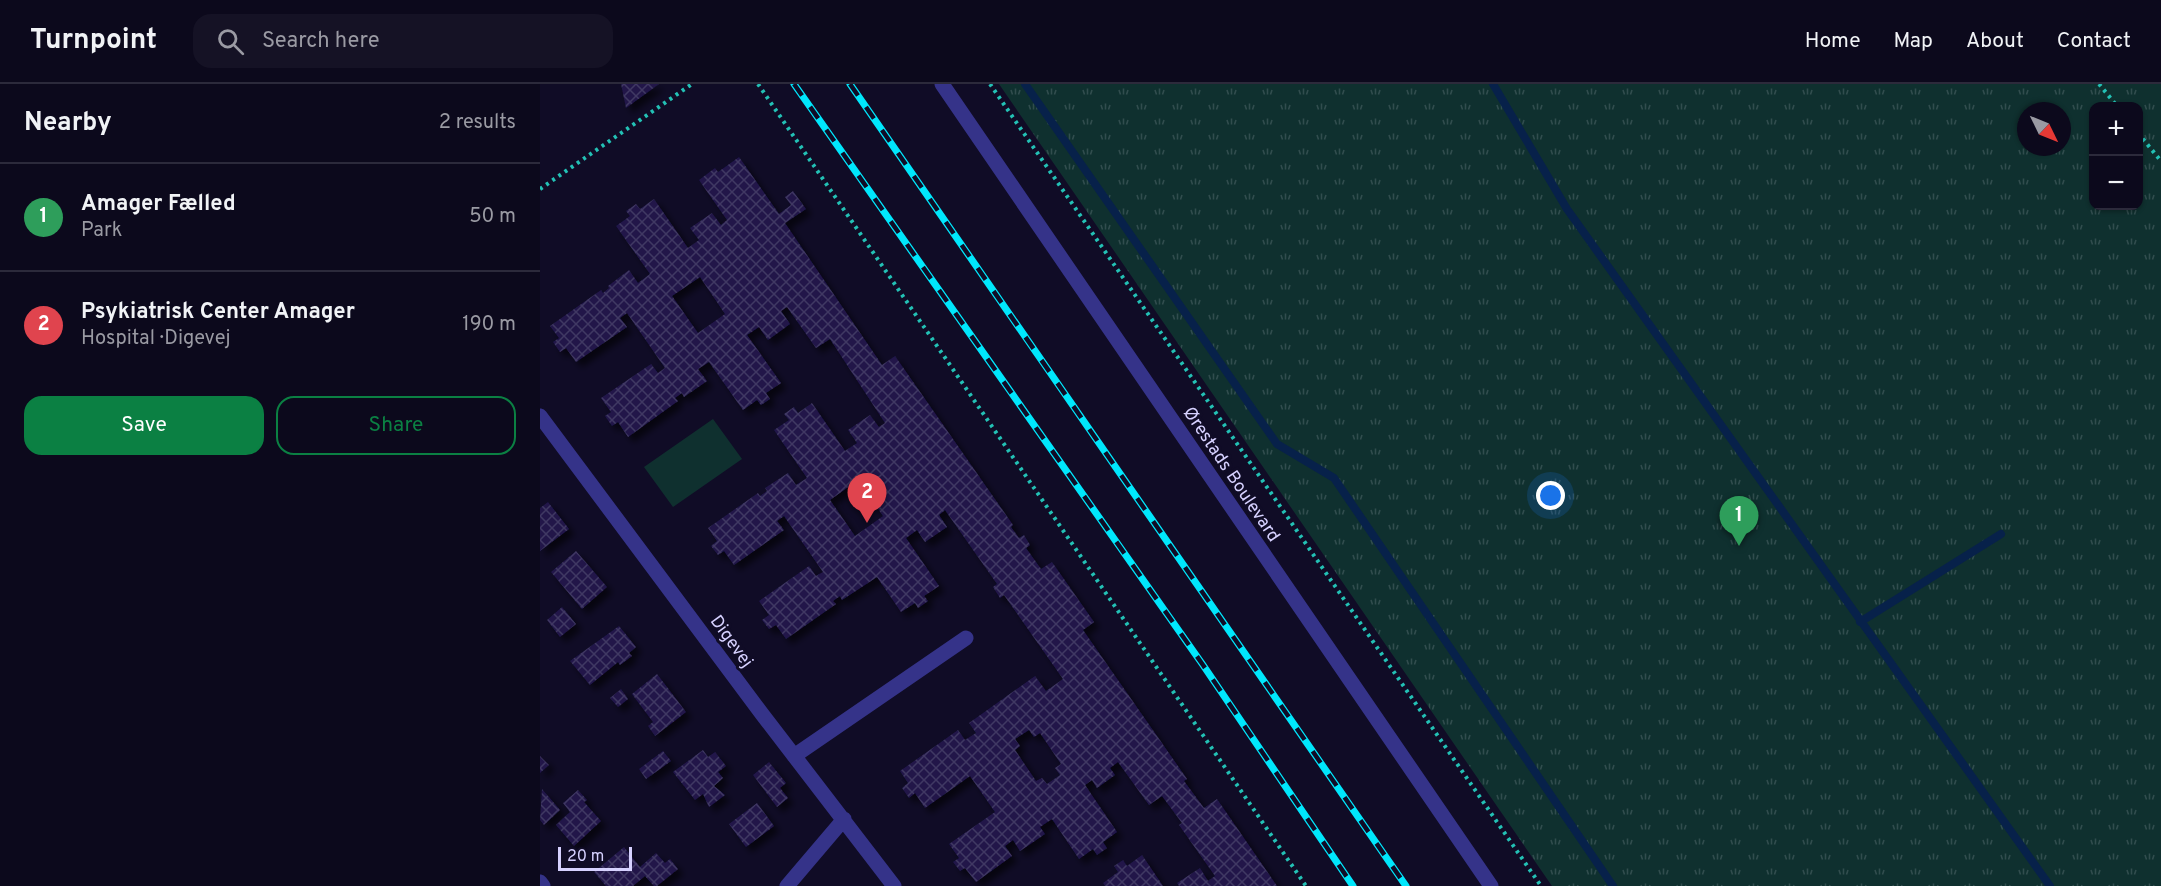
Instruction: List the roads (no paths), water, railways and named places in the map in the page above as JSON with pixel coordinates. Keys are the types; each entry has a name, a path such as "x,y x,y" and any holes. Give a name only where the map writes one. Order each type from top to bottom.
{"street":[{"name":"Ørestads Boulevard","path":"942,84 1491,886"},
{"name":"Digevej","path":"540,416 894,886"},
{"path":"794,756 966,638"},
{"path":"787,886 844,819"},
{"path":"540,882 543,886"}],"waterway":[{"path":"1025,84 1277,444 1334,478 1613,886"},
{"path":"1493,84 1567,209 2050,886"},
{"path":"1860,622 2001,534"}],"railway":[{"path":"794,84 1203,665 1353,886"},
{"path":"850,84 1406,886"}],"place":[{"name":"Psykiatrisk Center Amager","path":"867,523"},
{"name":"Amager Fælled","path":"1739,546"}]}
